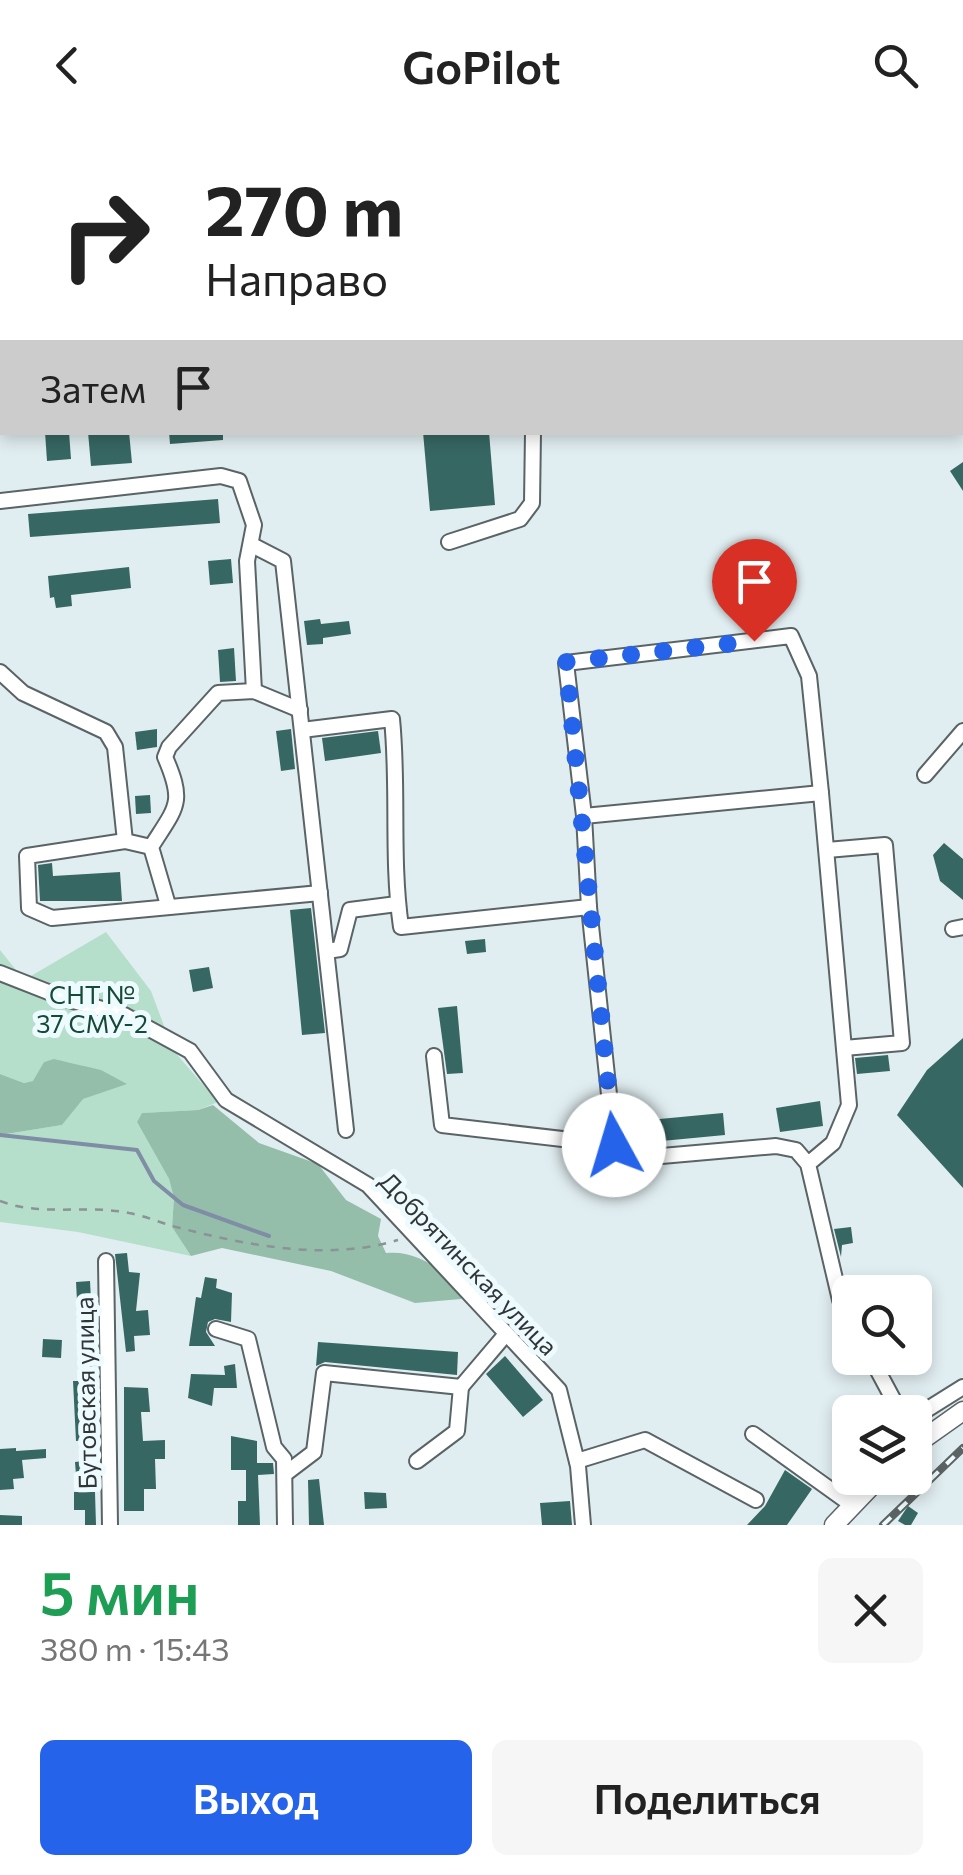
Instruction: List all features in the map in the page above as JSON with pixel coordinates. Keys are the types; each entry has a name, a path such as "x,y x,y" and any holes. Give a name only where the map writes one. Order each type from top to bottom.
{"main road":[{"path":"932,1432 963,1410"},
{"path":"834,1525 863,1495"}],"street":[{"path":"448,542 520,519 532,503 533,435"},
{"path":"0,500 220,476 239,480 254,525 247,561 254,690"},
{"path":"252,545 284,561 346,1130"},
{"path":"808,1164 833,1143 849,1104 810,676 791,636 566,662 616,1160 776,1146 796,1150 808,1164 834,1275"},
{"path":"0,672 23,692 106,732 116,747 125,840"},
{"path":"168,905 151,846 178,804 178,788 165,757 169,748 218,692 254,690 300,710"},
{"path":"302,730 392,719 399,785 392,869 401,927 588,907"},
{"path":"925,776 963,731"},
{"path":"584,816 821,793"},
{"path":"151,846 125,840 27,856 30,908 52,918 130,914 168,905 320,893"},
{"path":"827,850 884,845 902,1043 844,1048"},
{"path":"326,950 340,949 350,910 398,904"},
{"name":"Добрятинская улица","path":"0,973 66,999 124,1015 190,1051 226,1100 368,1185 559,1390 576,1461 583,1525"},
{"path":"434,1056 442,1126 614,1145"},
{"name":"Бутовская улица","path":"106,1262 110,1525"},
{"path":"216,1329 248,1339 274,1447 285,1467 285,1525"},
{"path":"418,1461 457,1431 461,1387 506,1334"},
{"path":"285,1467 314,1452 320,1378 324,1373 461,1387"},
{"path":"932,1406 963,1387"},
{"path":"753,1434 852,1506"},
{"path":"576,1461 644,1440 756,1500"}],"path":[{"path":"0,1201 18,1208 128,1212 231,1241 319,1250 366,1250 414,1235"}],"green space":[{"name":"СНТ № 37 СМУ-2","path":"106,932 151,991 173,1050 218,1102 198,1110 143,1113 137,1122 169,1179 174,1198 172,1227 191,1256 78,1232 0,1222 0,1135 62,1125 82,1099 108,1077 59,1061 44,1062 34,1081 24,1083 0,1074 0,950 24,980"},
{"path":"54,1059 101,1070 127,1084 83,1099 62,1125 0,1135 0,1074 24,1083 33,1081 44,1062"},
{"path":"213,1105 259,1143 318,1164 346,1200 381,1219 378,1236 386,1253 428,1262 463,1290 461,1299 415,1303 331,1271 222,1248 191,1256 172,1227 174,1198 169,1179 137,1122 142,1113 198,1110"}],"building":[{"path":"45,435 69,435 71,459 47,461"},
{"path":"88,435 129,435 132,463 91,466"},
{"path":"169,435 223,435 223,440 170,444"},
{"path":"423,435 489,435 495,505 430,511"},
{"path":"963,462 963,491 950,471"},
{"path":"218,499 220,523 30,537 28,514"},
{"path":"231,559 233,583 210,585 208,561"},
{"path":"129,567 131,588 71,595 72,606 56,608 54,597 50,598 48,576"},
{"path":"320,619 321,624 349,621 351,634 307,645 304,621"},
{"path":"234,648 236,681 220,682 218,650"},
{"path":"157,729 157,747 137,750 135,732"},
{"path":"291,729 295,769 281,771 276,731"},
{"path":"378,731 381,753 325,761 322,738"},
{"path":"150,795 151,813 136,814 135,796"},
{"path":"944,843 963,859 963,900 940,881 933,855"},
{"path":"52,863 53,876 120,872 122,901 40,901 38,865"},
{"path":"311,908 325,1033 302,1035 290,910"},
{"path":"485,939 486,952 467,954 465,941"},
{"path":"209,967 213,988 193,992 189,970"},
{"path":"457,1006 463,1073 447,1074 438,1008"},
{"path":"963,1038 963,1188 897,1115 927,1070"},
{"path":"888,1055 890,1071 857,1074 855,1058"},
{"path":"820,1101 823,1126 780,1132 776,1108"},
{"path":"723,1113 725,1135 630,1144 628,1122"},
{"path":"851,1227 853,1243 842,1245 841,1257 834,1229"},
{"path":"127,1253 129,1272 140,1273 136,1311 148,1310 150,1335 134,1336 135,1351 126,1352 115,1254"},
{"path":"205,1277 217,1279 216,1288 232,1293 231,1322 208,1322 206,1332 215,1346 189,1346 196,1297 201,1298"},
{"path":"90,1281 91,1300 77,1301 76,1282"},
{"path":"43,1339 62,1340 61,1358 42,1357"},
{"path":"318,1342 458,1352 457,1375 325,1362 316,1366"},
{"path":"505,1356 543,1400 523,1417 486,1374"},
{"path":"81,1361 91,1361 96,1439 76,1441 73,1381 83,1381"},
{"path":"235,1364 237,1388 214,1388 212,1406 188,1398 191,1374 225,1375 224,1366"},
{"path":"124,1387 148,1388 150,1412 141,1412 143,1441 165,1440 165,1459 155,1459 156,1489 144,1489 144,1511 124,1511"},
{"path":"231,1436 257,1441 257,1463 273,1463 274,1474 258,1475 260,1525 238,1525 238,1501 246,1501 246,1470 231,1470"},
{"path":"0,1449 46,1449 46,1458 22,1460 24,1478 13,1479 14,1489 0,1490"},
{"path":"93,1460 94,1474 76,1475 75,1462"},
{"path":"785,1470 812,1489 787,1525 747,1525 765,1506"},
{"path":"319,1479 324,1525 309,1525 308,1480"},
{"path":"74,1492 95,1492 96,1525 85,1525 85,1510 74,1510"},
{"path":"364,1492 386,1493 387,1508 365,1509"},
{"path":"570,1501 572,1525 542,1525 540,1503"},
{"path":"908,1506 918,1513 911,1525 905,1525 898,1521"},
{"path":"0,1515 22,1516 22,1525 0,1525"}],"waterway":[{"path":"0,1135 137,1150 154,1181 183,1205 269,1236"}],"railway":[{"path":"883,1525 963,1448"}],"route":[{"path":"614,1145 566,662 754,641"}]}
